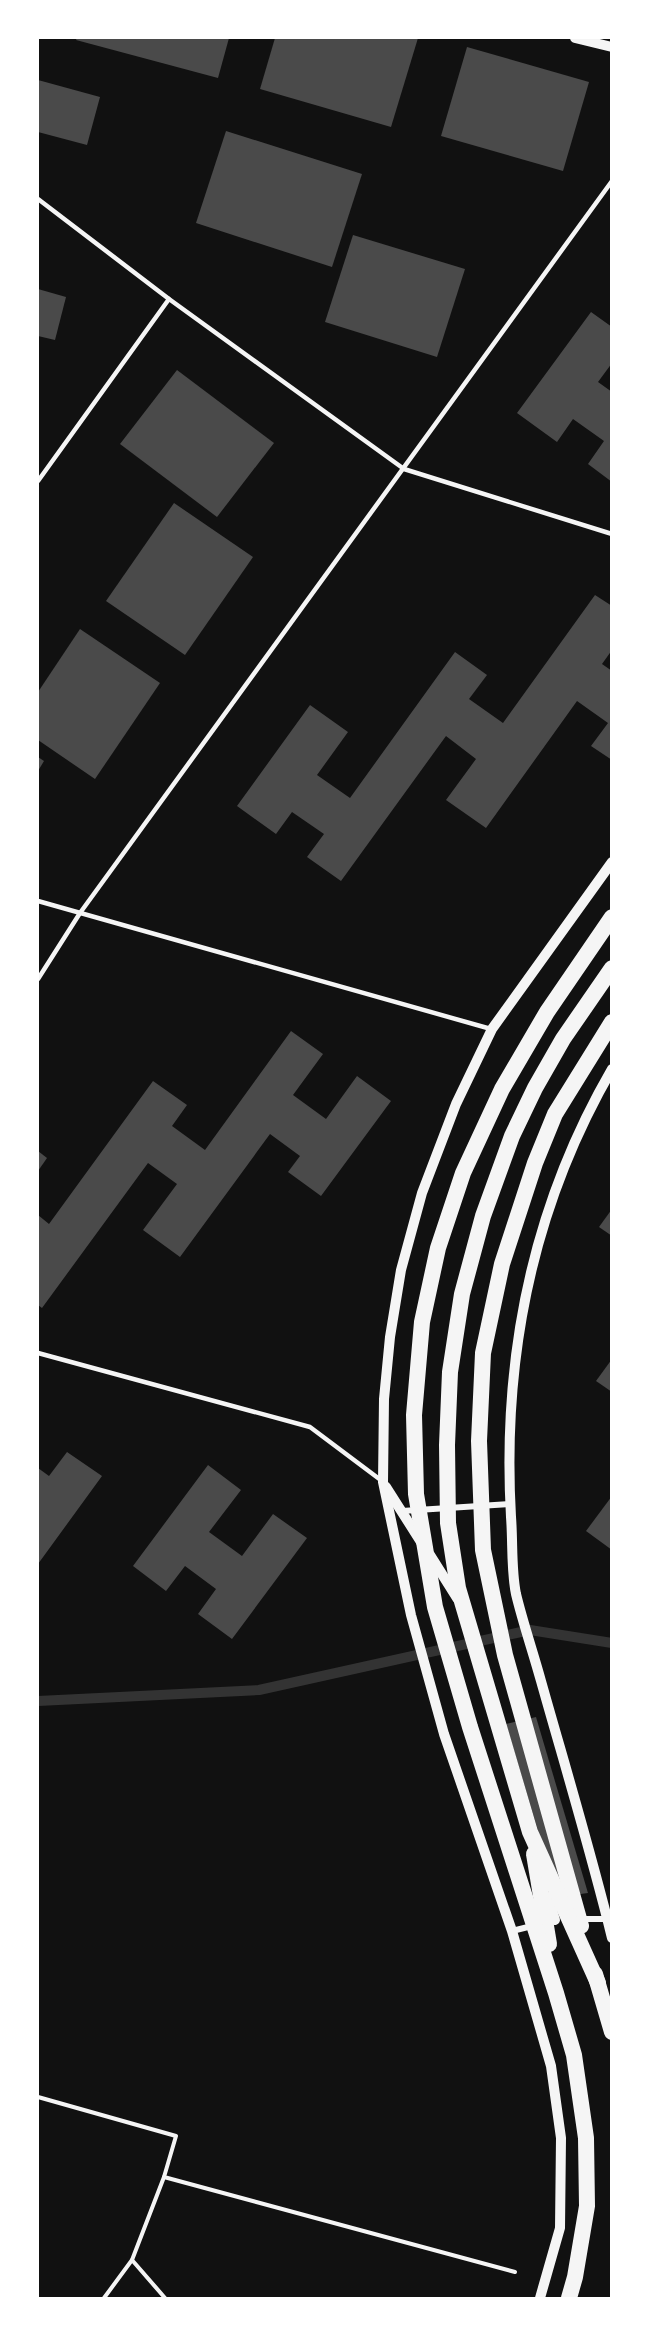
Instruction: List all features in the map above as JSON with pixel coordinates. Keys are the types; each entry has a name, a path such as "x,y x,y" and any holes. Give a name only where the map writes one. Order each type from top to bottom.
{"highway":[{"path":"569,2298 575,2277 587,2206 586,2138 574,2055 477,1750 435,1607 416,1494 414,1414 422,1322 438,1248 463,1173 502,1089 547,1012 612,917"},
{"path":"556,1993 530,1832 458,1587 448,1523 447,1445 450,1372 462,1294 483,1216 512,1136 535,1088 563,1039 612,968"},
{"path":"612,1022 555,1114 535,1163 502,1264 483,1353 479,1441 483,1550 505,1655 612,2032"},
{"path":"530,1832 598,1983"}],"street":[{"path":"575,38 612,47"},
{"path":"540,2298 560,2228 561,2138 551,2066 513,1931 444,1734 411,1615 383,1482 385,1389 390,1337 402,1270 422,1193 456,1104 492,1029 612,862"},
{"path":"612,1070 589,1109 564,1164 541,1232 525,1294 512,1382 508,1481 516,1591 609,1919 612,1938"},
{"path":"383,1482 460,1603 555,1920"},
{"path":"402,1511 510,1504"},
{"path":"513,1931 555,1920 609,1919"}],"lane":[{"path":"38,979 80,913 612,181"},
{"path":"38,199 169,299 404,469 612,534"},
{"path":"38,481 169,299"},
{"path":"38,901 492,1029"},
{"path":"38,1353 310,1426 383,1482"}],"path":[{"path":"38,2097 176,2136 164,2177 132,2260 104,2298"},
{"path":"164,2177 515,2272"},
{"path":"132,2260 165,2298"}],"building":[{"path":"77,38 229,38 218,78 76,40"},
{"path":"275,38 418,38 391,127 260,89"},
{"path":"467,47 589,82 563,171 441,136"},
{"path":"38,80 100,97 87,145 38,132"},
{"path":"226,131 362,174 332,267 196,223"},
{"path":"353,235 465,269 437,357 325,322"},
{"path":"38,289 66,297 55,340 38,336"},
{"path":"591,312 612,327 612,363 598,382 612,392 612,482 588,464 604,441 573,419 557,442 517,413"},
{"path":"177,370 274,443 217,517 120,444"},
{"path":"174,503 253,557 185,655 106,601"},
{"path":"595,595 612,606 612,650 602,664 612,671 612,760 591,746 608,723 577,701 486,828 446,800 476,759 446,736 341,881 307,857 324,834 292,812 276,834 237,806 310,705 348,732 317,775 350,798 455,652 487,675 469,699 503,723"},
{"path":"80,629 160,683 95,779 38,740 38,692"},
{"path":"38,757 44,761 38,771"},
{"path":"291,1031 323,1054 293,1095 326,1119 357,1076 391,1101 321,1196 288,1172 300,1156 270,1134 180,1257 143,1230 177,1184 148,1163 42,1308 38,1305 38,1215 49,1224 153,1081 187,1105 172,1126 205,1150"},
{"path":"38,1151 47,1158 38,1171"},
{"path":"612,1209 612,1236 599,1227"},
{"path":"612,1359 612,1392 596,1381"},
{"path":"67,1452 102,1476 38,1564 38,1468 49,1476"},
{"path":"208,1465 241,1490 209,1532 242,1556 273,1514 307,1538 232,1639 198,1614 216,1589 185,1566 166,1591 133,1566"},
{"path":"612,1496 612,1550 586,1531"},
{"path":"536,1717 588,1893 558,1897 506,1724"}],"waterway":[{"path":"38,1701 259,1690 530,1630 612,1643"}]}
